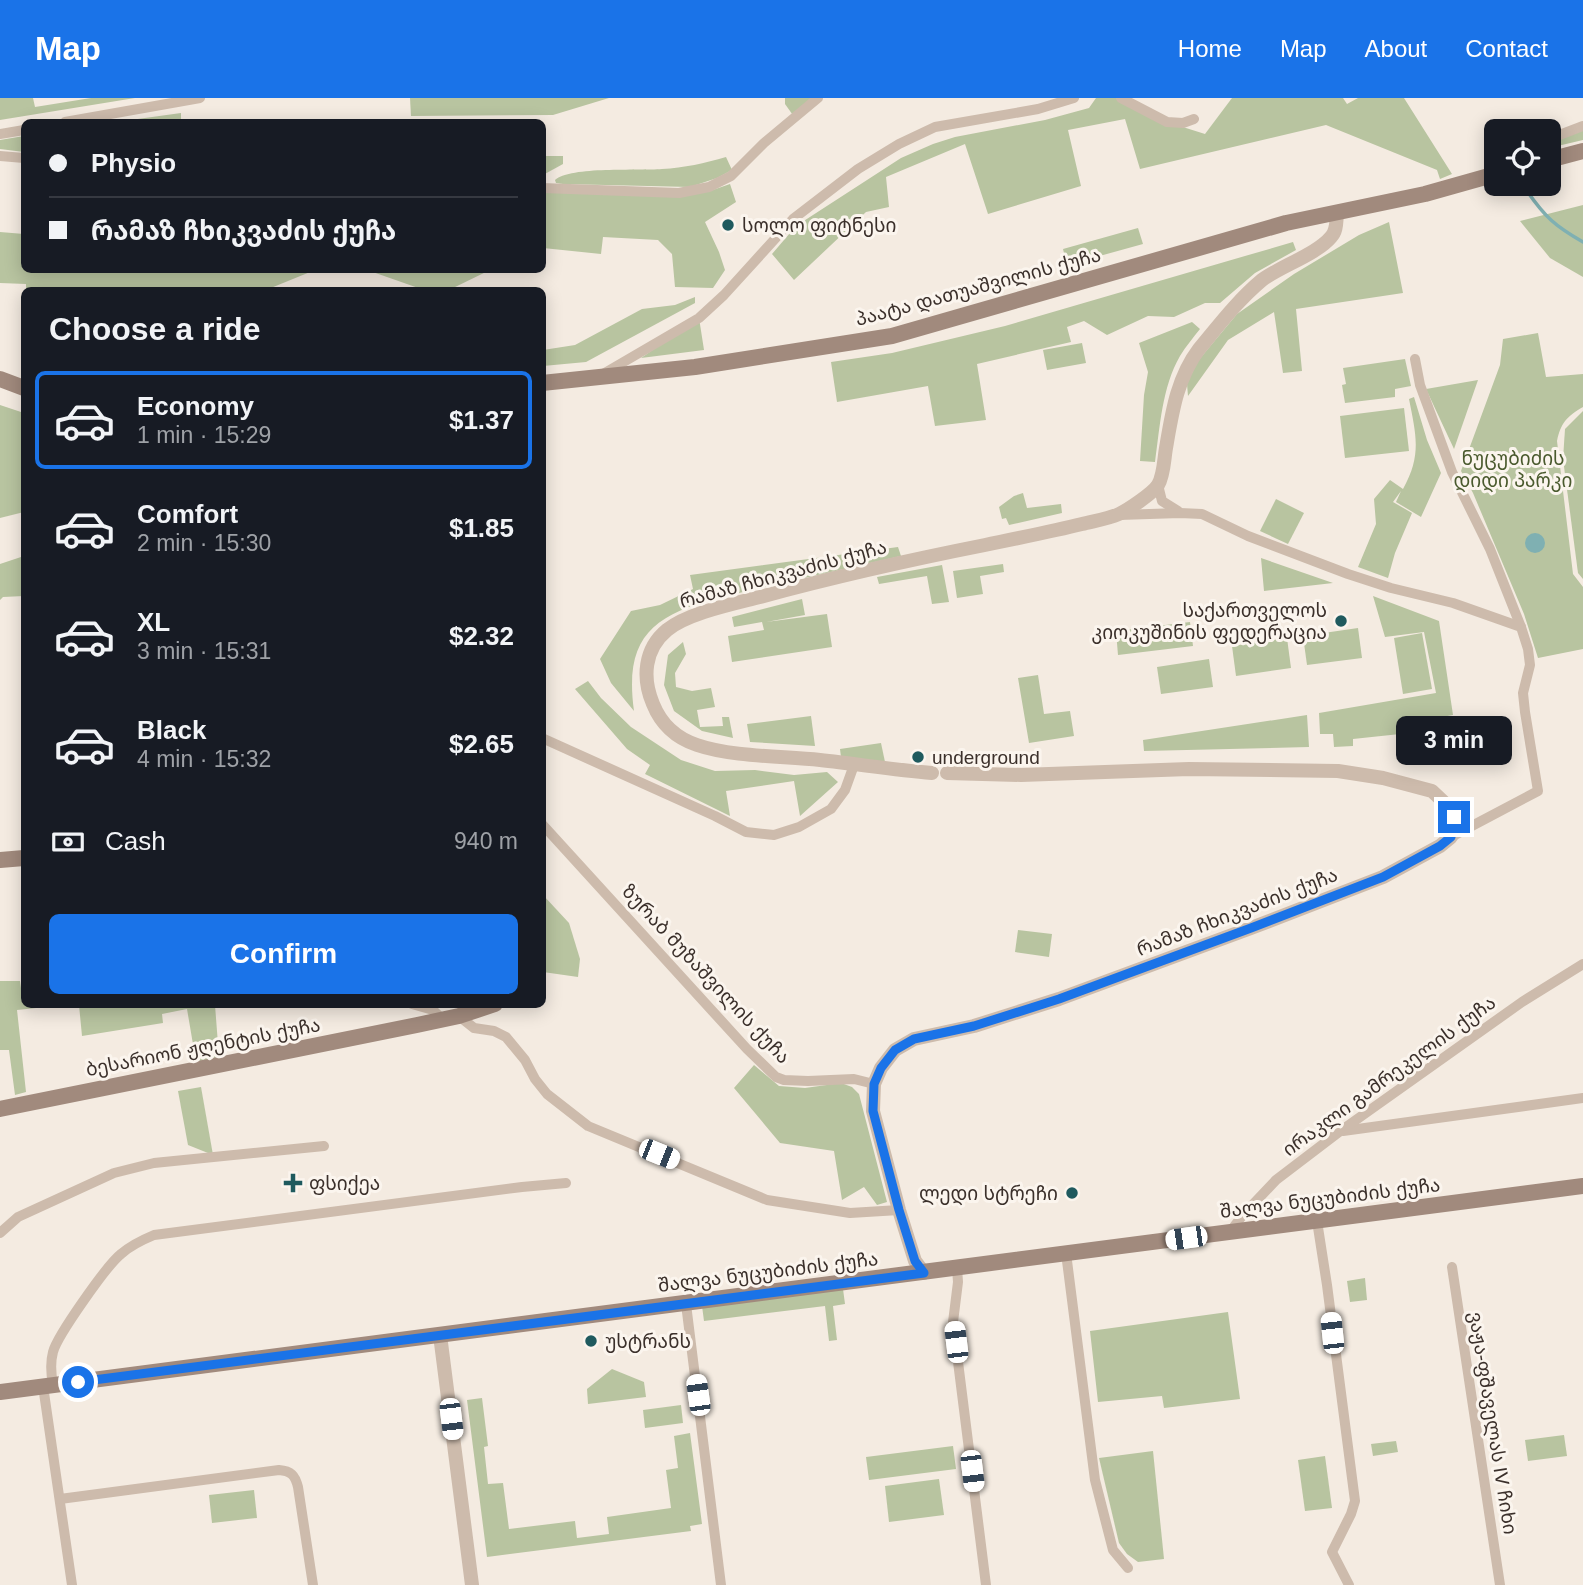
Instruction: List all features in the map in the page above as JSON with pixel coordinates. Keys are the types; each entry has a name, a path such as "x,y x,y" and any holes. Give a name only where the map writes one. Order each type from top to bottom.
{"main road":[{"path":"1561,157 1583,151"},
{"name":"პაატა დათუაშვილის ქუჩა","path":"546,383 695,367 892,336 1286,223 1425,194 1484,177"},
{"path":"0,379 21,387"},
{"path":"0,859 21,858"},
{"name":"ბესარიონ ჟღენტის ქუჩა","path":"0,1109 451,1018 482,1008"},
{"name":"შალვა ნუცუბიძის ქუჩა","path":"0,1392 1583,1186"}],"street":[{"path":"82,119 200,98"},
{"path":"546,188 679,193 709,187 731,176 764,143 818,98"},
{"path":"594,379 699,318 724,295 793,219 858,169 899,144 935,127 1038,109 1074,98"},
{"path":"1121,98 1167,122 1194,119"},
{"path":"1561,134 1583,126"},
{"path":"0,134 21,130"},
{"path":"0,156 21,158"},
{"path":"1180,513 1162,500 1158,485 1182,377 1193,358 1230,310 1264,279 1332,237 1336,227 1336,214"},
{"path":"1415,359 1420,385 1452,472 1490,549 1521,627"},
{"name":"რამაზ ჩხიკვაძის ქუჩა","path":"1118,515 1158,485"},
{"name":"რამაზ ჩხიკვაძის ქუჩა","path":"874,1084 881,1068 895,1050 914,1039 974,1026 1059,999 1383,877 1538,790 1523,693 1530,666 1528,649 1521,627 1453,603 1367,581 1248,536 1202,514 1180,513 1118,515 1055,531 924,556 806,585 677,622 658,638 650,650 646,672 650,698 662,722 679,737 696,745 730,752 932,773"},
{"path":"546,740 746,832 774,835 799,827 831,808 845,790 854,765"},
{"path":"947,773 1021,775 1189,769 1338,771 1383,778 1432,791 1450,808 1454,817 1451,837"},
{"name":"ზურაბ მუზაშვილის ქუჩა","path":"546,828 747,1049 776,1077 807,1082 854,1079 874,1084"},
{"name":"ირაკლი გამრეკელის ქუჩა","path":"1230,1232 1276,1180 1339,1132 1522,1002 1583,964"},
{"path":"426,1008 474,1028 494,1031 506,1037 547,1094 588,1126 767,1200 850,1213 899,1210"},
{"path":"874,1084 873,1111 899,1210 915,1261 924,1273"},
{"path":"1339,1132 1583,1098"},
{"path":"0,1233 18,1217 114,1173 154,1163 324,1146"},
{"path":"72,1585 48,1385 53,1349 119,1255 154,1235 522,1186 566,1183"},
{"path":"1317,1221 1354,1501 1351,1514 1332,1552 1349,1585"},
{"path":"1066,1254 1095,1480 1112,1550 1128,1568"},
{"name":"ვაჟა-ფშაველას IV ჩიხი","path":"1452,1267 1500,1585"},
{"path":"957,1268 953,1322 986,1585"},
{"path":"686,1304 721,1585"},
{"path":"440,1335 472,1585"},
{"path":"60,1499 288,1471 296,1477 313,1585"}],"green space":[{"path":"0,98 33,98 35,107 91,98 135,98 0,120"},
{"path":"410,98 609,98 553,115 411,116"},
{"path":"785,98 818,98 795,118 785,104"},
{"path":"1096,98 1128,98 1167,122 1205,134 1232,98 1343,98 1347,104 1358,98 1404,98 1452,174 1440,179 1437,170 1326,125 1140,169 1125,119 1068,130 1081,186 988,214 965,144 886,177 889,207 866,212 794,280 772,254 796,226 901,158 955,137 1045,120 1089,108"},
{"path":"181,113 181,119 138,119"},
{"path":"1583,130 1583,140 1561,145 1561,139"},
{"path":"21,136 21,152 0,149 0,140"},
{"path":"546,156 563,156 563,164 546,173"},
{"path":"726,157 732,170 690,187 563,184 556,183 555,180 575,173 670,168"},
{"path":"730,184 736,202 705,222 725,270 713,288 675,287 672,254 658,240 603,237 601,254 546,248 546,191 707,192"},
{"path":"1583,205 1583,277 1550,258 1520,221"},
{"path":"1389,222 1403,293 1296,309 1302,371 1283,373 1274,312 1228,340 1188,396 1187,384 1197,362 1237,314 1294,274 1359,235"},
{"path":"1138,228 1143,244 1067,265 1063,249"},
{"path":"0,232 21,234 21,273 308,273 273,287 26,287 26,284 0,283"},
{"path":"1293,242 1296,250 1255,273 1220,303 1205,303 1174,317 1148,316 1107,335 1084,321 1067,327 1071,342 977,364 986,420 935,426 928,386 837,402 831,362 892,353 1005,326"},
{"path":"376,273 484,273 455,287 415,287"},
{"path":"695,297 695,303 586,362 546,366 546,350 575,345 642,309 675,305"},
{"path":"699,318 704,350 641,358"},
{"path":"1192,322 1200,329 1180,356 1169,381 1155,462 1140,461 1148,372 1139,343"},
{"name":"ნუცუბიძის დიდი პარკი","path":"1538,333 1546,377 1583,374 1583,407 1565,421 1557,441 1573,574 1583,587 1583,649 1538,658 1524,614 1473,493 1461,471 1500,365 1503,339"},
{"path":"1082,343 1086,363 1047,370 1043,350"},
{"path":"1405,359 1411,386 1395,389 1395,397 1345,403 1343,368"},
{"path":"1478,380 1454,449 1426,389"},
{"path":"1414,397 1427,440 1441,473 1421,517 1396,502 1401,491 1393,502 1412,513 1388,578 1358,567 1376,524 1374,499 1390,480 1403,489 1413,466 1416,445 1409,399"},
{"path":"0,405 21,412 21,513 0,518"},
{"path":"1404,408 1409,451 1345,458 1340,416"},
{"path":"1583,411 1583,579 1578,573 1563,459 1565,429"},
{"path":"1023,493 1027,508 1061,504 1062,513 1009,525 1006,518 1002,519 999,507"},
{"path":"1276,499 1304,513 1288,544 1260,531"},
{"path":"898,547 901,556 717,598 675,613 660,622 647,634 634,665 634,711 611,683 600,659 631,611 660,605 693,589 690,575"},
{"path":"21,557 21,596 3,597 0,600 0,564"},
{"path":"1261,558 1333,583 1264,591"},
{"path":"1003,564 1004,572 980,576 983,594 957,598 953,571"},
{"path":"942,565 949,602 932,604 927,576 879,584 877,577"},
{"path":"1373,596 1439,621 1453,715 1425,720 1400,734 1353,739 1353,746 1334,747 1333,734 1320,734 1319,713 1436,693 1424,632 1385,637"},
{"path":"802,599 805,615 766,622 827,614 832,647 732,662 728,636 764,630 762,622 734,627 732,617"},
{"path":"1190,622 1193,646 1118,655 1116,631"},
{"path":"1358,628 1362,658 1307,665 1303,636"},
{"path":"1422,633 1432,689 1403,694 1394,638"},
{"path":"1287,638 1291,668 1236,676 1232,646"},
{"path":"683,642 686,654 675,673 676,687 692,691 711,688 715,707 697,710 700,727 723,726 722,717 729,717 733,738 702,731 674,711 664,685 668,655"},
{"path":"1209,659 1213,687 1161,694 1157,667"},
{"path":"1038,675 1044,714 1070,711 1074,736 1029,743 1018,678"},
{"path":"588,681 601,698 631,727 681,760 715,771 755,770 794,775 827,772 838,782 800,816 794,781 726,791 730,816 645,774 650,765 627,749 575,689"},
{"path":"1307,715 1309,747 1144,751 1143,740"},
{"path":"811,716 815,746 750,742 747,724"},
{"path":"881,743 885,762 841,757 840,749"},
{"path":"546,898 569,923 580,959 578,977 546,972"},
{"path":"1018,930 1052,934 1049,957 1015,952"},
{"path":"0,981 20,981 21,1008 36,1008 17,1010 26,1092 15,1095 9,1050 0,1050"},
{"path":"79,1008 215,1008 219,1057 196,1062 187,1009 162,1014 163,1023 82,1036"},
{"path":"754,1065 779,1086 805,1088 841,1083 852,1087 859,1094 887,1202 877,1205 864,1187 842,1200 834,1151 780,1143 734,1088"},
{"path":"201,1087 213,1155 188,1145 178,1091"},
{"path":"1365,1278 1367,1300 1350,1302 1347,1281"},
{"path":"843,1289 845,1304 833,1306 837,1340 829,1341 825,1306 704,1321 702,1306"},
{"path":"1228,1312 1240,1399 1164,1408 1162,1396 1098,1402 1090,1331"},
{"path":"612,1369 644,1382 646,1397 588,1404 587,1389"},
{"path":"482,1398 488,1446 484,1447 488,1484 503,1483 509,1529 575,1521 577,1538 609,1534 607,1517 671,1508 666,1470 678,1468 674,1436 690,1433 702,1524 690,1526 691,1531 487,1557 467,1400"},
{"path":"681,1405 683,1423 645,1428 643,1410"},
{"path":"1564,1435 1567,1456 1528,1461 1525,1440"},
{"path":"1396,1441 1398,1452 1373,1456 1371,1444"},
{"path":"953,1446 956,1469 869,1480 866,1457"},
{"path":"1153,1451 1164,1559 1138,1562 1127,1554 1119,1543 1099,1458"},
{"path":"1325,1456 1332,1508 1305,1511 1298,1460"},
{"path":"939,1479 944,1515 889,1522 885,1486"},
{"path":"254,1490 257,1518 212,1523 209,1495"}],"water":[{"path":"1535,533 1542,536 1545,543 1542,550 1535,553 1528,550 1525,543 1528,536"}],"waterway":[{"path":"1531,196 1551,220 1583,242"}],"place":[{"name":"სოლო ფიტნესი","path":"728,225"},
{"name":"საქართველოს კიოკუშინის ფედერაცია","path":"1341,621"},
{"name":"underground","path":"918,757"},
{"name":"ფსიქეა","path":"293,1183"},
{"name":"ლედი სტრეჩი","path":"1072,1193"},
{"name":"უსტრანს","path":"591,1341"}],"route":[{"path":"78,1382 924,1273 915,1261 873,1111 874,1084 881,1068 895,1050 914,1039 974,1026 1059,999 1383,877 1440,846 1451,837 1454,817"}]}
